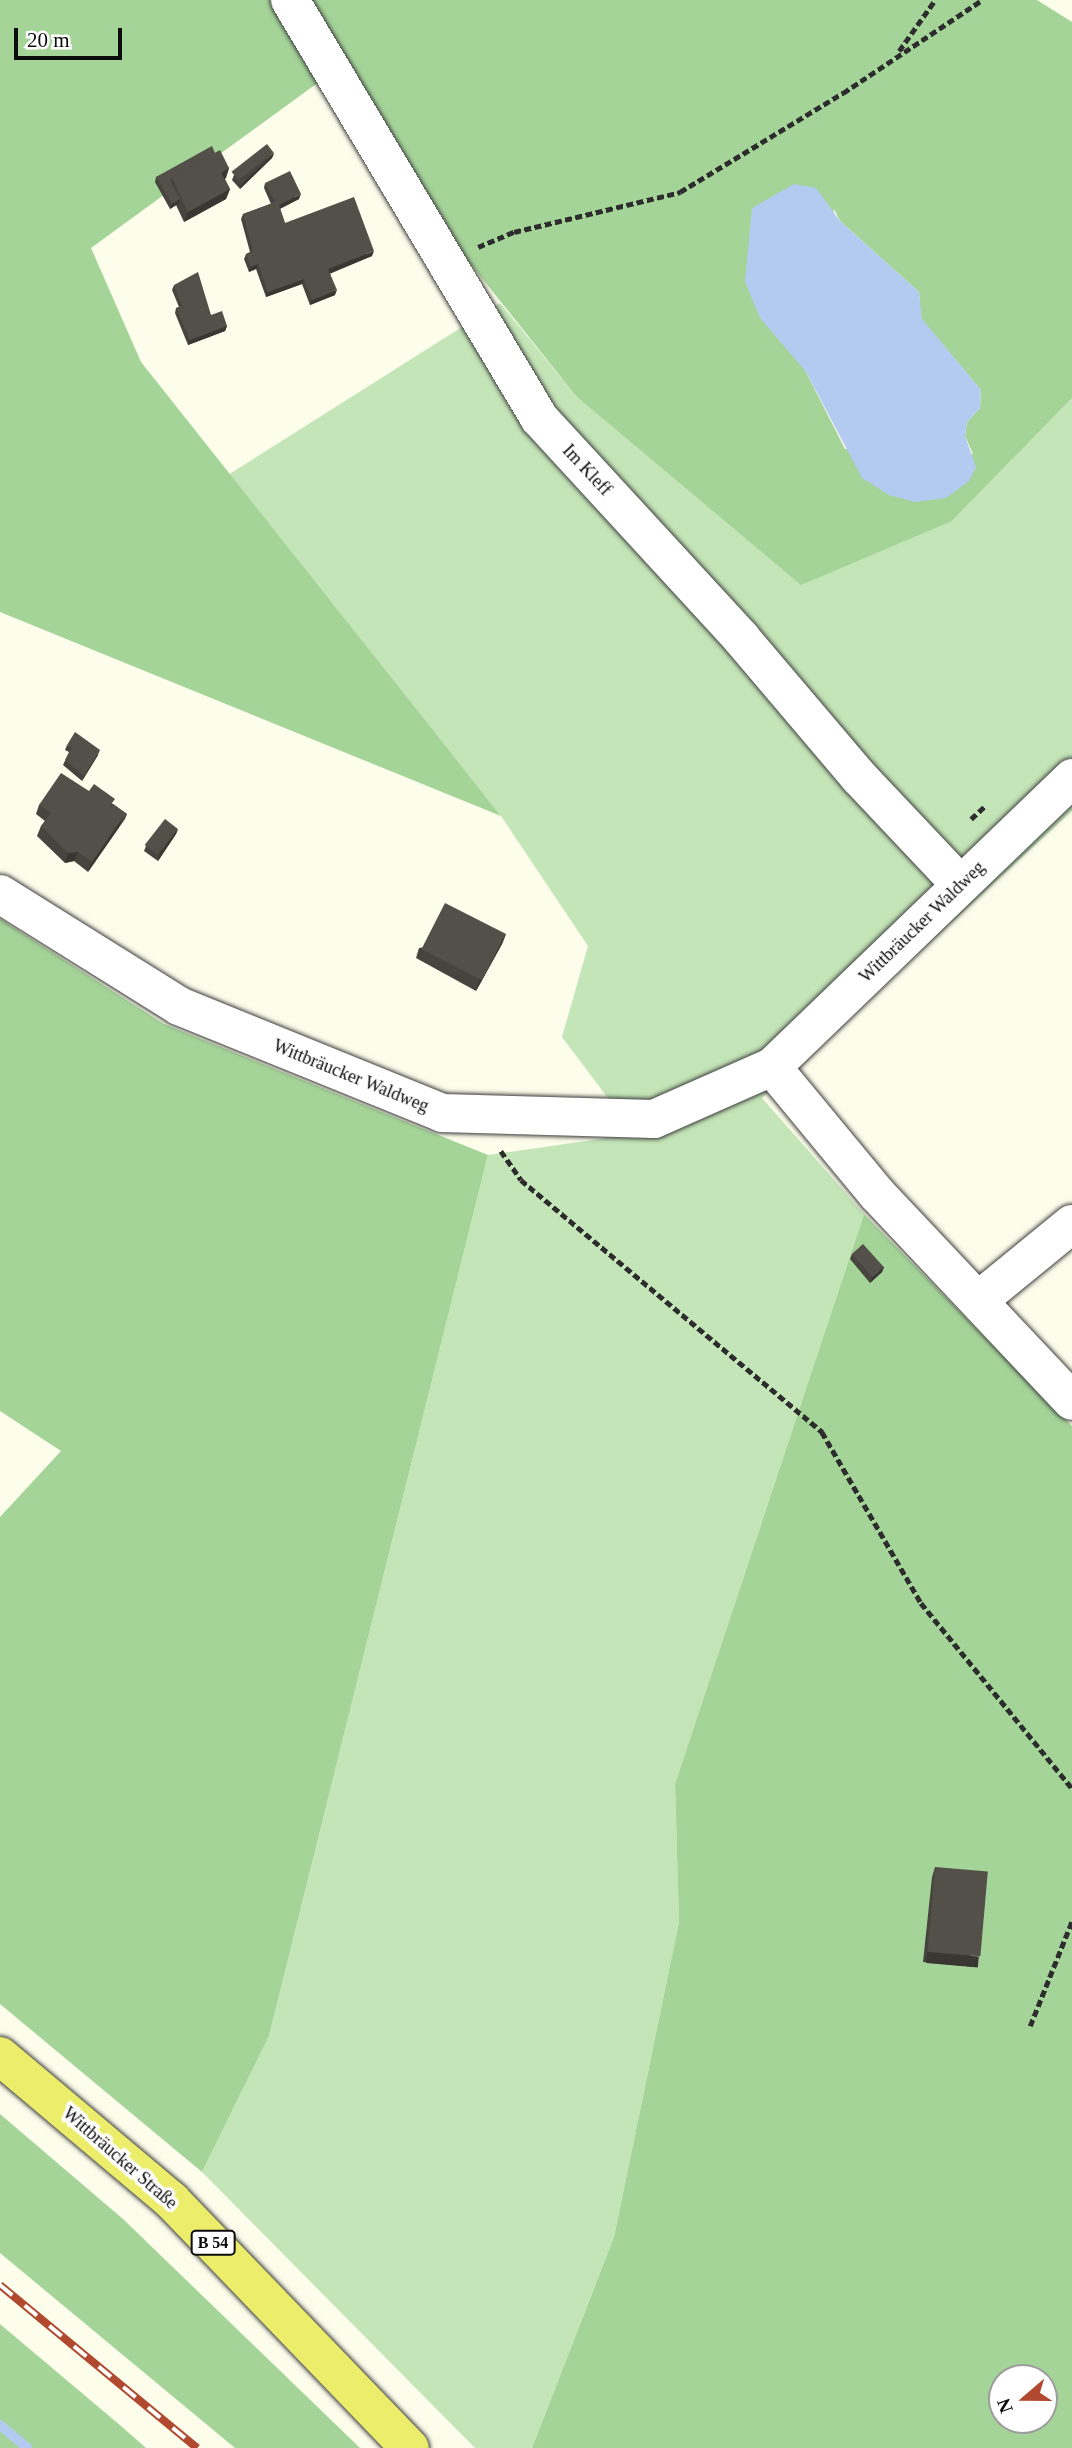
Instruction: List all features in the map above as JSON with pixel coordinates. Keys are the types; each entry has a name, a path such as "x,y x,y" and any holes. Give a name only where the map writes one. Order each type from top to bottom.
{"main road":[{"name":"Wittbräucker Straße","path":"0,2056 172,2201 410,2448"}],"street":[{"name":"Im Kleff","path":"290,0 448,259 539,418 741,638 859,777 960,884"},
{"name":"Wittbräucker Waldweg","path":"0,894 179,1006 442,1113 654,1119 772,1067 1072,778"},
{"path":"772,1067 877,1194 1072,1401"},
{"path":"979,1300 1072,1224"}],"path":[{"path":"896,55 935,0"},
{"path":"448,259 514,232 680,192 982,0"},
{"path":"474,1114 521,1180 822,1432 921,1603 1072,1788"},
{"path":"1030,2026 1072,1921"}],"green space":[{"path":"0,0 1037,0 1072,22 1072,398 952,521 801,585 576,396 323,79 91,248 141,362 501,816 0,612","holes":["834,209 840,221 919,292 921,319 981,390 980,408 967,422 965,436 973,454 845,449 806,372"]},
{"path":"500,303 576,396 952,521 1072,398 1072,811 762,1098 864,1214 675,1784 679,1922 614,2237 532,2448 475,2448 202,2172 269,2036 488,1155 635,1134 562,1037 588,946 501,816 228,475"},
{"path":"0,919 164,1024 488,1155 269,2036 202,2172 0,2004 0,1517 61,1451 0,1411"},
{"path":"864,1214 1072,1426 1072,2448 532,2448 614,2237 679,1922 675,1784"},
{"path":"0,2114 123,2219 360,2448 235,2448 0,2253"},
{"path":"0,2324 121,2426 146,2448 0,2448"}],"water":[{"path":"794,184 816,188 840,221 919,292 922,319 981,390 980,408 967,422 965,436 976,467 969,481 946,498 915,502 889,495 862,478 806,372 760,318 745,282 752,208"}],"building":[{"path":"267,144 274,153 238,180 232,172"},
{"path":"212,146 215,153 172,177 170,181 180,199 172,204 156,177"},
{"path":"220,150 229,168 221,173 230,189 188,212 172,177"},
{"path":"290,171 301,194 279,205 285,223 354,197 374,251 328,269 337,290 312,300 304,279 268,292 258,264 251,267 246,254 253,251 243,214 275,202 265,183"},
{"path":"198,272 211,315 222,311 227,326 190,340 176,308 182,306 174,285"},
{"path":"75,732 100,750 84,776 65,760 72,748 67,745"},
{"path":"61,773 89,791 94,784 115,799 109,807 123,817 92,862 78,852 68,853 41,826 51,813 39,805"},
{"path":"113,804 127,814 121,822 123,817 110,808"},
{"path":"165,819 178,829 157,855 145,845"},
{"path":"445,903 506,934 482,980 421,949"},
{"path":"863,1244 884,1267 873,1277 852,1254"},
{"path":"935,1867 988,1872 980,1956 928,1952"}],"waterway":[{"path":"0,2425 27,2448"}],"railway":[{"path":"0,2285 197,2448"}]}
